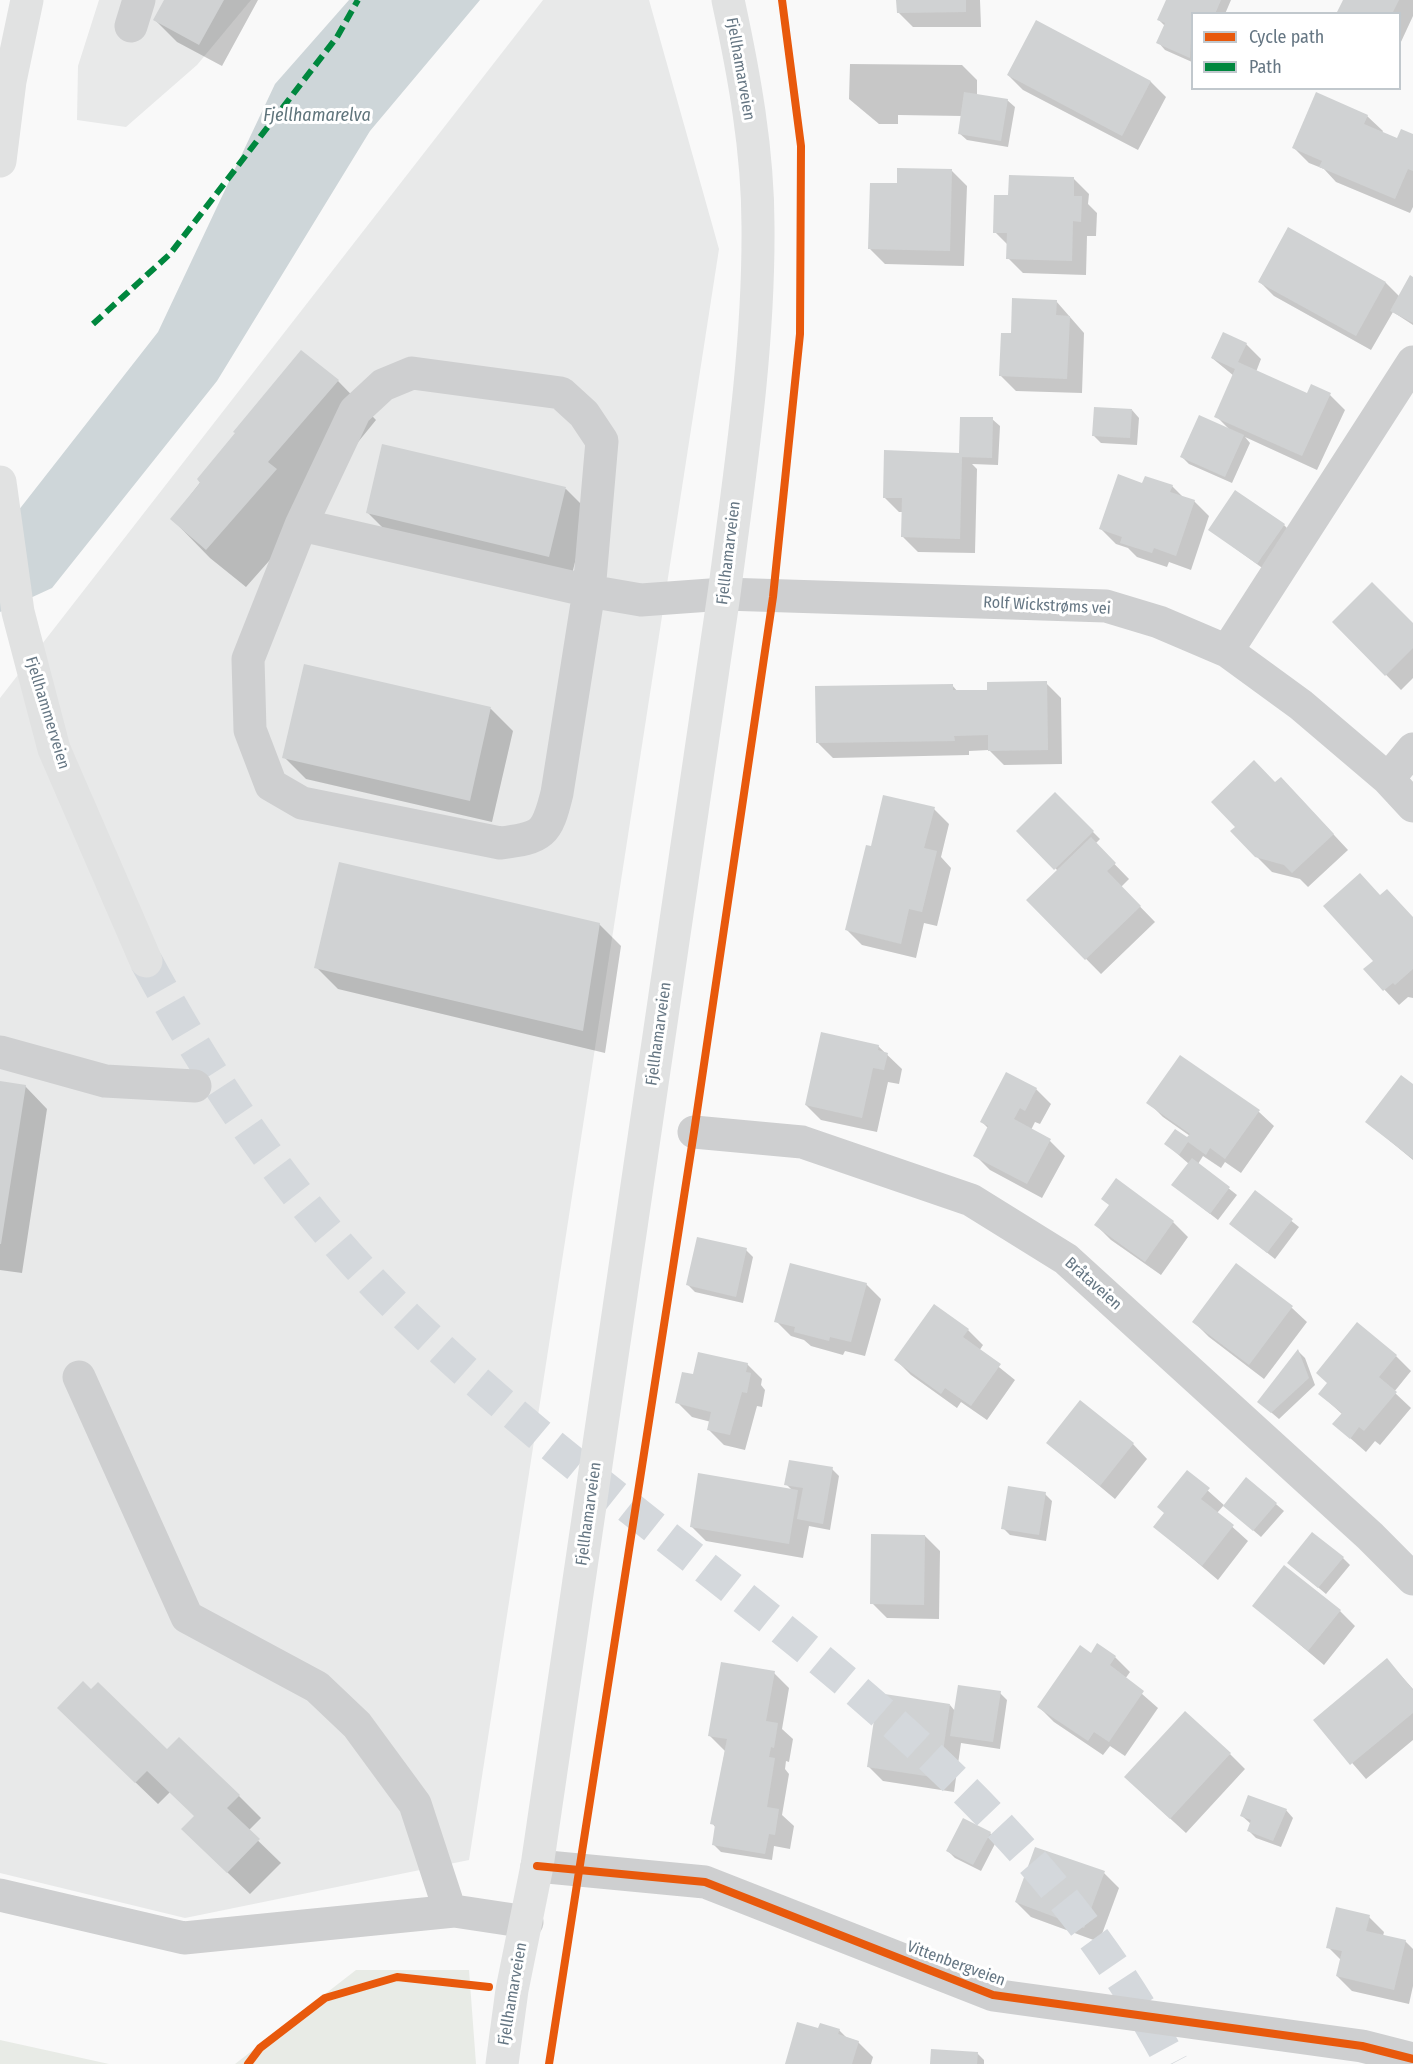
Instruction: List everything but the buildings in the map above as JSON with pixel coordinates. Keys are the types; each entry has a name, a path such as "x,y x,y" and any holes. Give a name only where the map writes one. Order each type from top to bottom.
{"main road":[{"path":"0,161 10,81 27,0"},
{"name":"Fjellhamarveien","path":"502,2064 512,1990 537,1866 724,594 750,390 758,224 747,87 728,0"},
{"name":"Fjellhammerveien","path":"0,484 18,612 54,749 146,962"}],"street":[{"path":"1227,651 1413,362"},
{"path":"412,373 561,393 584,414 602,441 589,591 557,792 549,824 530,840 500,843 302,803 271,786 258,757 250,730 248,659 301,525 355,411 383,386 412,373"},
{"name":"Rolf Wickstrøms vei","path":"301,525 589,591 641,600 724,594 1106,606 1159,622 1227,651 1301,705 1388,779 1413,806"},
{"path":"1388,779 1413,749"},
{"path":"0,1052 105,1081 195,1086"},
{"name":"Bråtaveien","path":"694,1132 802,1142 971,1200 981,1206 1066,1259 1370,1536 1413,1579"},
{"path":"79,1377 187,1617 317,1687 357,1725 415,1804 450,1911"},
{"name":"Vittenbergveien","path":"537,1866 705,1882 993,1995 1362,2046 1413,2059"},
{"path":"0,1895 184,1938 450,1911 526,1922"}],"shaded area":[{"path":"99,0 251,0 197,65 126,127 77,120 78,66"},
{"path":"543,0 649,0 719,249 469,1860 185,1918 0,1873 0,698"},
{"path":"356,1970 469,1970 476,2064 235,2064"},
{"path":"0,2040 109,2064 0,2064"}],"water":[{"name":"Fjellhamarelva","path":"349,0 480,0 370,131 217,381 52,588 0,612 0,534 158,332 275,84"}],"tunnel":[{"path":"146,961 231,1104 296,1193 368,1277 407,1317 506,1407 821,1661 922,1749 1016,1844 1101,1948 1172,2064"}],"marked path":[{"path":"93,324 170,254 337,37 358,0"}],"cycle path":[{"path":"549,2064 694,1132 773,597 800,334 801,146 782,0"},
{"path":"537,1866 705,1882 993,1995 1362,2046 1413,2059"},
{"path":"248,2064 260,2048 325,1998 397,1977 489,1987"}]}
